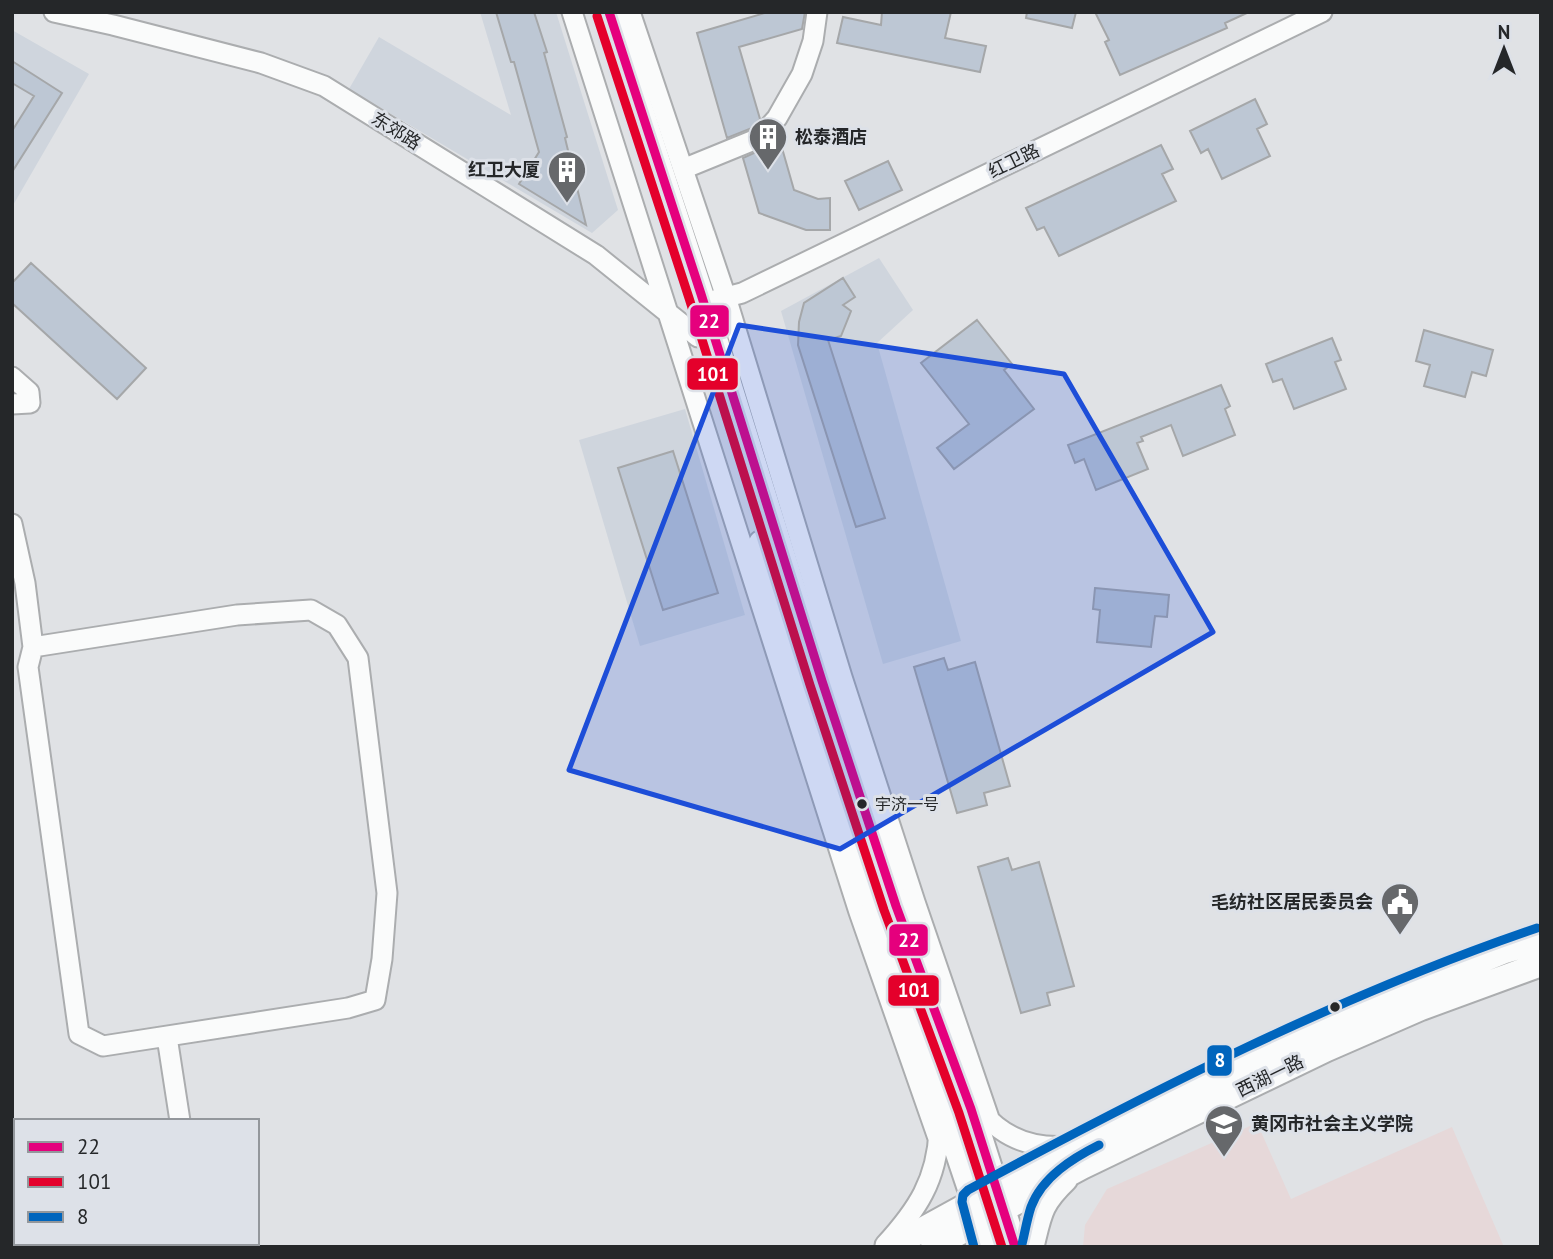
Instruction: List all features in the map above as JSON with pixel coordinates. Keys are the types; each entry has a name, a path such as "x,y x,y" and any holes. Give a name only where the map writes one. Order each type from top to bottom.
{"main road":[{"path":"591,12 698,337 803,682 987,1247"},
{"path":"609,12 715,300 835,721 896,906 965,1092 1015,1247"},
{"name":"西湖一路","path":"891,1247 977,1212 1330,1022 1505,951 1541,940"},
{"name":"西湖一路","path":"1079,1156 1421,1008 1541,964"},
{"name":"西湖一路","path":"933,1247 977,1212"}],"street":[{"name":"东郊路","path":"54,12 261,63 324,86 596,255 698,337"},
{"path":"572,12 859,912 939,1142"},
{"path":"630,12 683,169 715,300 990,1121"},
{"path":"683,169 759,138 778,118 802,74 813,41 817,12"},
{"name":"红卫路","path":"715,300 742,293 1322,12"},
{"path":"12,377 29,392 30,403 12,404"},
{"path":"12,524 33,647 28,667 79,1034 103,1046 348,1008 375,1000 382,959 387,893 358,658 337,625 311,610 237,615 33,647"},
{"path":"167,1037 180,1119"},
{"path":"965,1092 990,1121 1006,1134 1031,1144 1079,1156 1044,1209 1034,1247"},
{"path":"883,1247 903,1226 926,1191 936,1163 941,1102"},
{"path":"1039,1224 1046,1247"}],"highlighted area":[{"path":"739,325 1064,374 1213,632 840,849 569,770"}],"shaded area":[{"path":"480,12 556,12 618,210 592,233 349,89 379,37 511,115"},
{"path":"12,30 89,74 12,207"},
{"path":"879,258 913,310 877,343 961,641 883,664 781,311"},
{"path":"685,409 745,615 640,646 579,440"},
{"name":"黄冈市社会主义学院","path":"1257,1123 1291,1199 1452,1127 1504,1247 1083,1247 1085,1225 1107,1189"}],"building":[{"path":"496,12 534,12 547,52 544,53 567,137 565,138 586,225 519,184 539,152 514,62 511,62"},
{"path":"768,12 805,12 802,29 739,47 760,119 752,128 727,138 697,33"},
{"path":"882,12 951,12 945,38 986,46 980,72 837,43 843,17 881,25"},
{"path":"1027,12 1076,12 1072,28 1026,18"},
{"path":"1095,12 1249,12 1225,23 1227,28 1120,75 1105,42 1109,40"},
{"path":"12,61 62,93 12,172 12,131 34,96 12,83"},
{"path":"1255,99 1267,124 1257,129 1270,156 1222,179 1208,149 1201,153 1190,131"},
{"name":"松泰酒店","path":"780,141 794,190 818,199 830,198 830,230 806,230 759,213 743,158"},
{"path":"1161,145 1173,169 1162,174 1176,201 1059,256 1044,227 1037,230 1026,208"},
{"path":"888,161 902,190 859,210 845,181"},
{"path":"31,263 146,368 117,399 12,303 12,283"},
{"path":"843,278 855,297 843,305 851,311 841,336 828,340 885,518 856,527 798,345 799,322 804,303"},
{"path":"977,320 1012,364 1004,370 1034,409 954,469 937,448 969,424 921,363"},
{"path":"1424,330 1493,350 1486,376 1472,372 1465,397 1424,386 1430,365 1416,361"},
{"path":"1332,338 1341,360 1335,362 1346,389 1294,409 1282,379 1273,382 1266,364"},
{"path":"1221,385 1230,406 1225,409 1235,435 1183,456 1171,425 1141,437 1143,441 1137,443 1148,469 1096,490 1084,459 1075,463 1068,445"},
{"path":"673,451 718,593 663,610 618,468"},
{"path":"1095,588 1169,595 1167,617 1155,616 1151,647 1097,642 1100,610 1093,609"},
{"path":"944,658 948,670 975,662 1010,786 984,793 987,805 957,813 914,667"},
{"path":"1008,858 1012,870 1039,862 1074,986 1047,993 1050,1005 1021,1013 978,867"}],"transit line":[{"name":"22","path":"609,12 701,294 822,681 896,906 971,1109 1015,1247"},
{"name":"101","path":"597,16 884,910 959,1113 1002,1247"},
{"name":"8","path":"974,1247 962,1202 963,1195 968,1190 1247,1047 1391,983 1537,928"},
{"name":"8","path":"1022,1244 1031,1207 1043,1186 1069,1162 1099,1145"}],"place":[{"name":"松泰酒店","path":"768,171"},
{"name":"红卫大厦","path":"567,204"},
{"name":"宇济一号","path":"862,804"},
{"name":"毛纺社区居民委员会","path":"1400,936"},
{"name":"黄冈市社会主义学院","path":"1224,1158"}]}
